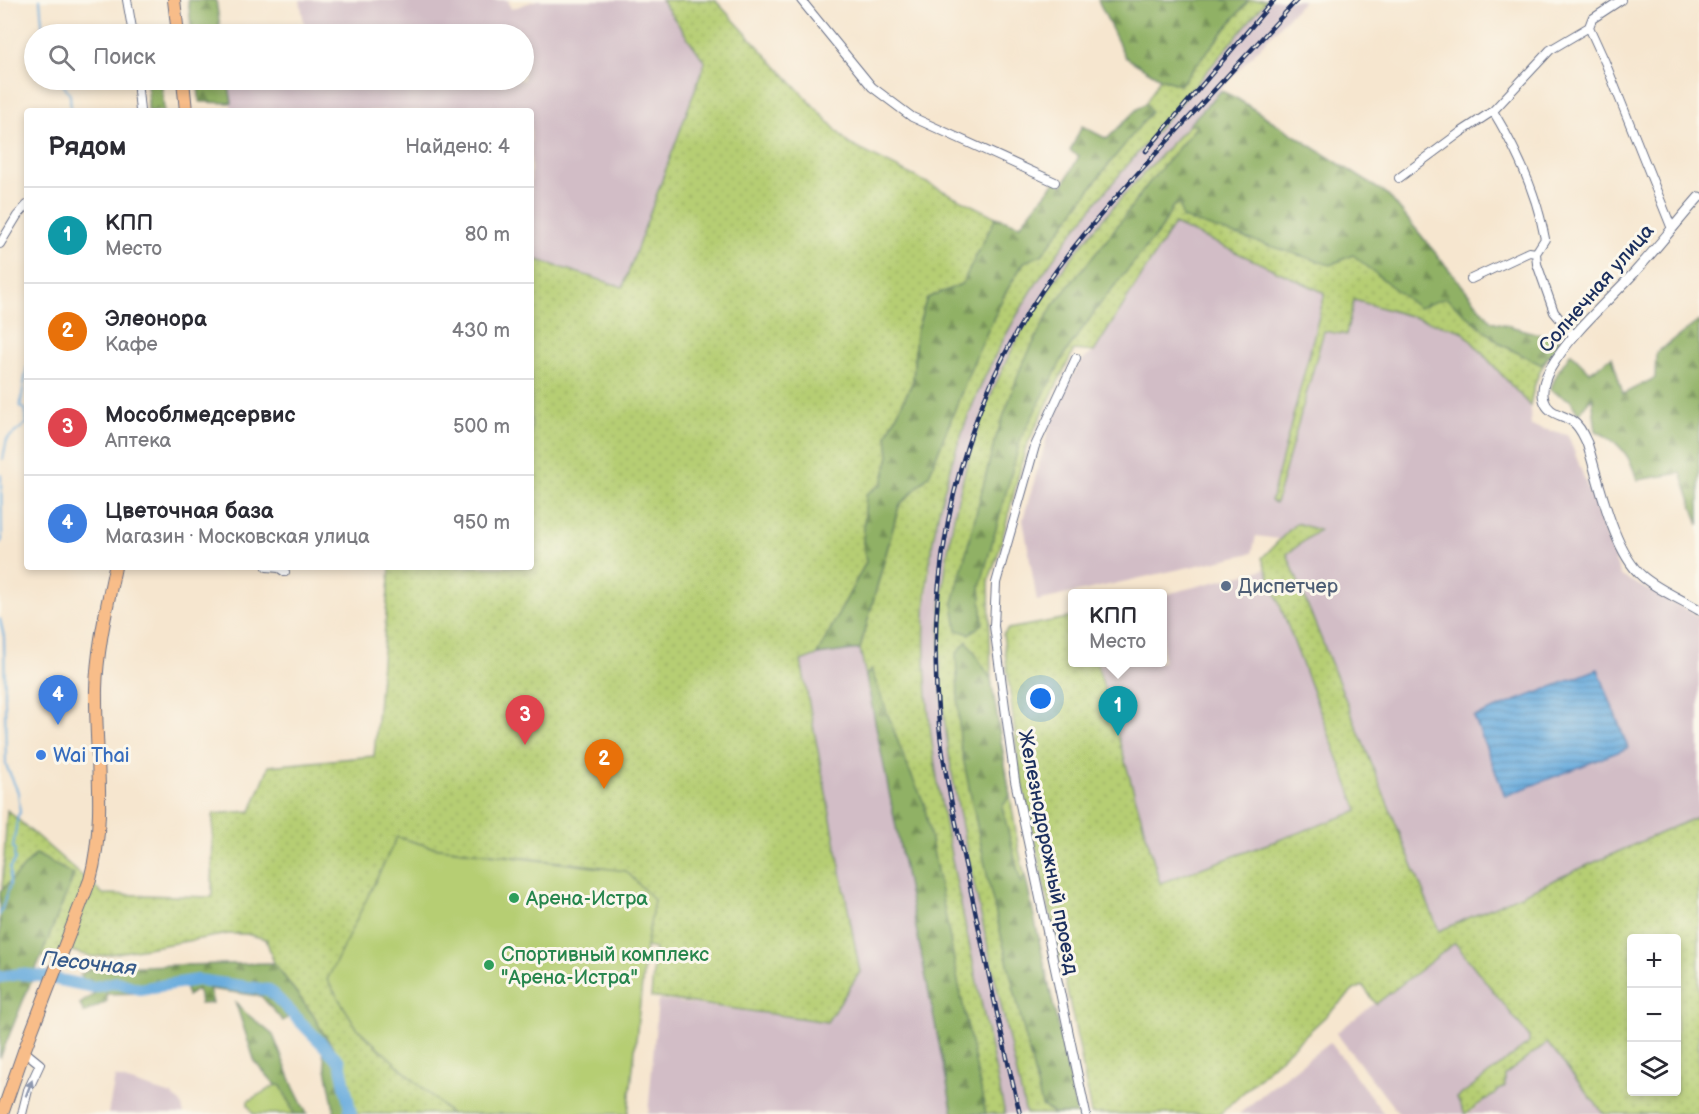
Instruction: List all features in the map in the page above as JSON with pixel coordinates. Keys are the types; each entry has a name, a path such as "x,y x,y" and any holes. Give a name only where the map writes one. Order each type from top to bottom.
{"main road":[{"path":"174,0 177,24"},
{"path":"184,90 186,108"},
{"path":"2,1114 96,859 99,803 96,686 103,626 114,570"}],"street":[{"path":"126,0 132,24"},
{"path":"801,0 872,87 912,117 1055,182"},
{"path":"1399,178 1493,111 1550,50 1588,27 1592,19 1622,0"},
{"path":"1588,27 1605,62 1671,230"},
{"path":"139,90 140,108"},
{"path":"1493,111 1524,174 1542,220 1545,238 1536,253 1543,285 1554,312 1574,336"},
{"name":"Солнечная улица","path":"1699,197 1634,273 1574,336 1549,370 1544,382 1543,394 1544,402 1550,411 1573,422 1581,430 1617,540 1633,567 1653,584 1699,610"},
{"path":"0,244 16,216 24,208"},
{"path":"1471,279 1528,252 1536,253"},
{"name":"Железнодорожный проезд","path":"1076,358 1035,446 996,583 994,626 1015,781 1086,1114"},
{"path":"22,1114 28,1090 40,1064 24,1051"}],"shaded area":[{"path":"300,0 508,0 511,9 537,0 661,0 705,62 623,287 534,259 534,108 232,108 229,90 534,90 534,24 304,24"},
{"path":"1267,0 1304,0 1157,158 1081,246 1051,288 1021,333 1002,372 967,464 958,501 948,553 941,613 943,696 946,733 963,833 1026,1114 1005,1114 947,838 929,724 925,658 926,614 932,550 943,491 959,437 974,399 1004,337 1032,291 1061,248 1111,184"},
{"path":"1174,223 1325,293 1272,501 1276,502 1324,331 1354,300 1462,331 1530,406 1531,426 1568,435 1621,576 1699,616 1699,816 1439,931 1287,554 1318,530 1296,523 1280,539 1256,536 1252,553 1091,589 1068,589 1068,594 1037,601 1023,519 1057,403 1082,360 1094,352"},
{"path":"1265,569 1359,810 1160,883 1099,667 1167,667 1167,594"},
{"path":"860,649 916,908 954,1114 648,1114 658,1000 827,1022 860,972 801,661 817,655"},
{"path":"1455,942 1529,1036 1529,1043 1457,1098 1465,1114 1399,1114 1336,1033"},
{"path":"1330,1042 1384,1114 1239,1114 1263,1094"},
{"path":"1547,1043 1604,1114 1468,1114 1505,1086 1505,1075"},
{"path":"115,1077 172,1095 181,1103 184,1114 108,1114"}],"green space":[{"path":"188,0 216,0 220,24 191,24"},
{"path":"661,0 715,0 849,144 996,217 962,284 927,298 916,333 913,381 887,435 889,456 863,542 866,562 817,655 801,661 860,972 827,1022 651,997 655,949 646,947 654,900 603,867 431,847 397,837 357,1028 451,1114 355,1114 343,1061 313,1015 274,963 266,939 246,934 228,934 94,957 71,951 66,958 53,961 37,954 2,891 7,810 103,894 212,897 213,814 251,811 269,766 374,756 390,570 534,570 534,259 623,287 705,62"},
{"path":"1098,0 1249,0 1180,85 1160,78 1125,57"},
{"path":"1249,0 1267,0 1092,207 1045,270 1006,334 985,377 950,468 938,515 925,610 927,691 944,816 1005,1114 954,1114 916,908 860,649 899,506 929,475 973,363 1004,295 1024,262 1042,255 1150,112 1146,103 1160,78 1180,85"},
{"path":"148,90 162,90 164,108 148,108"},
{"path":"198,90 230,90 232,103 200,102"},
{"path":"1221,91 1236,98 1388,195 1491,321 1560,340 1540,370 1530,406 1462,331 1354,300 1346,335 1324,331 1276,503 1271,501 1325,293 1174,224 1094,352 1074,350 1026,447 999,551 989,580 991,679 1019,850 1077,1114 1026,1114 974,884 948,749 940,646 941,612 950,539 957,503 977,433 1004,365 1021,333 1064,267 1088,236"},
{"path":"1221,91 1236,98 1388,195 1491,321 1560,340 1542,365 1502,345 1446,298 1418,308 1353,255 1330,265 1182,218 1180,204 1173,206 1161,229 1103,300 1066,352 1021,438 980,587 983,624 969,634 957,630 953,603 995,440 1021,367 1053,305 1106,241 1148,184 1197,126 1189,124"},
{"path":"1146,103 1151,112 1101,174 1042,255 1024,262 1004,295 973,363 929,475 899,506 860,649 817,655 866,562 863,542 866,494 882,484 889,456 887,435 913,381 916,333 927,298 962,284 996,217 1020,225 1055,182 1063,185 1079,156 1070,151 1082,126 1107,139"},
{"path":"1699,321 1699,525 1681,473 1637,480 1623,450 1612,440 1596,431 1592,397 1578,414 1570,400 1550,390 1559,370 1571,353 1590,372 1612,357 1623,394 1655,378 1656,353"},
{"path":"1296,523 1319,530 1287,554 1439,931 1699,816 1699,1114 1604,1114 1547,1043 1505,1075 1505,1086 1465,1114 1457,1098 1529,1043 1529,1036 1455,943 1376,1004 1363,986 1354,990 1220,1114 1091,1114 1079,1046 1019,768 1003,634 1008,629 1068,618 1068,667 1098,667 1160,883 1358,811 1262,558"},
{"path":"967,641 991,679 1010,796 1002,807 1021,883 1025,875 1077,1114 1051,1114 1052,1112 1042,1106 990,889 960,743 956,654"},
{"path":"871,669 906,763 924,803 986,1114 953,1114 866,676"},
{"name":"Спортивный комплекс \"Арена-Истра\"","path":"397,837 431,847 626,871 654,900 646,947 628,1114 451,1114 357,1028 327,980"},
{"path":"36,854 74,875 0,1058 0,892"},
{"path":"274,963 313,1015 343,1061 355,1114 335,1114 323,1053 296,1011 283,1021 261,996 209,989 213,1003 200,1004 198,989 187,996 185,979 146,984 137,993 106,994 107,1001 84,1013 80,1004 94,994 80,975 92,968"},
{"path":"235,1001 242,1010 273,1035 307,1114 294,1114 281,1086 276,1085 255,1062"},
{"path":"276,1085 281,1086 294,1114 253,1114 248,1101"}],"water":[{"path":"1598,669 1628,748 1505,796 1474,717"}],"waterway":[{"path":"40,0 42,24"},
{"path":"67,90 70,95 71,108"},
{"path":"24,384 20,407 24,409"},
{"path":"3,459 7,439 24,425"},
{"path":"0,543 2,540 1,475"},
{"path":"0,619 4,637 6,765 18,792 20,813 13,847 15,860 10,868 10,885 0,915"},
{"name":"Песочная","path":"0,977 20,974 40,976 94,987 117,982 139,989 198,980 269,990 340,1062 351,1114"}],"railway":[{"path":"1146,151 1274,0"},
{"path":"1020,1114 954,813 939,724 936,623 940,572 959,473 974,425 993,378 1016,333 1047,283 1122,190 1297,0"}],"place":[{"name":"Диспетчер","path":"1226,586"},
{"name":"Цветочная база","path":"58,725"},
{"name":"КПП","path":"1118,736"},
{"name":"Мособлмедсервис","path":"525,745"},
{"name":"Wai Thai","path":"41,755"},
{"name":"Элеонора","path":"604,789"},
{"name":"Арена-Истра","path":"514,898"},
{"name":"Спортивный комплекс \"Арена-Истра\"","path":"489,965"}]}
